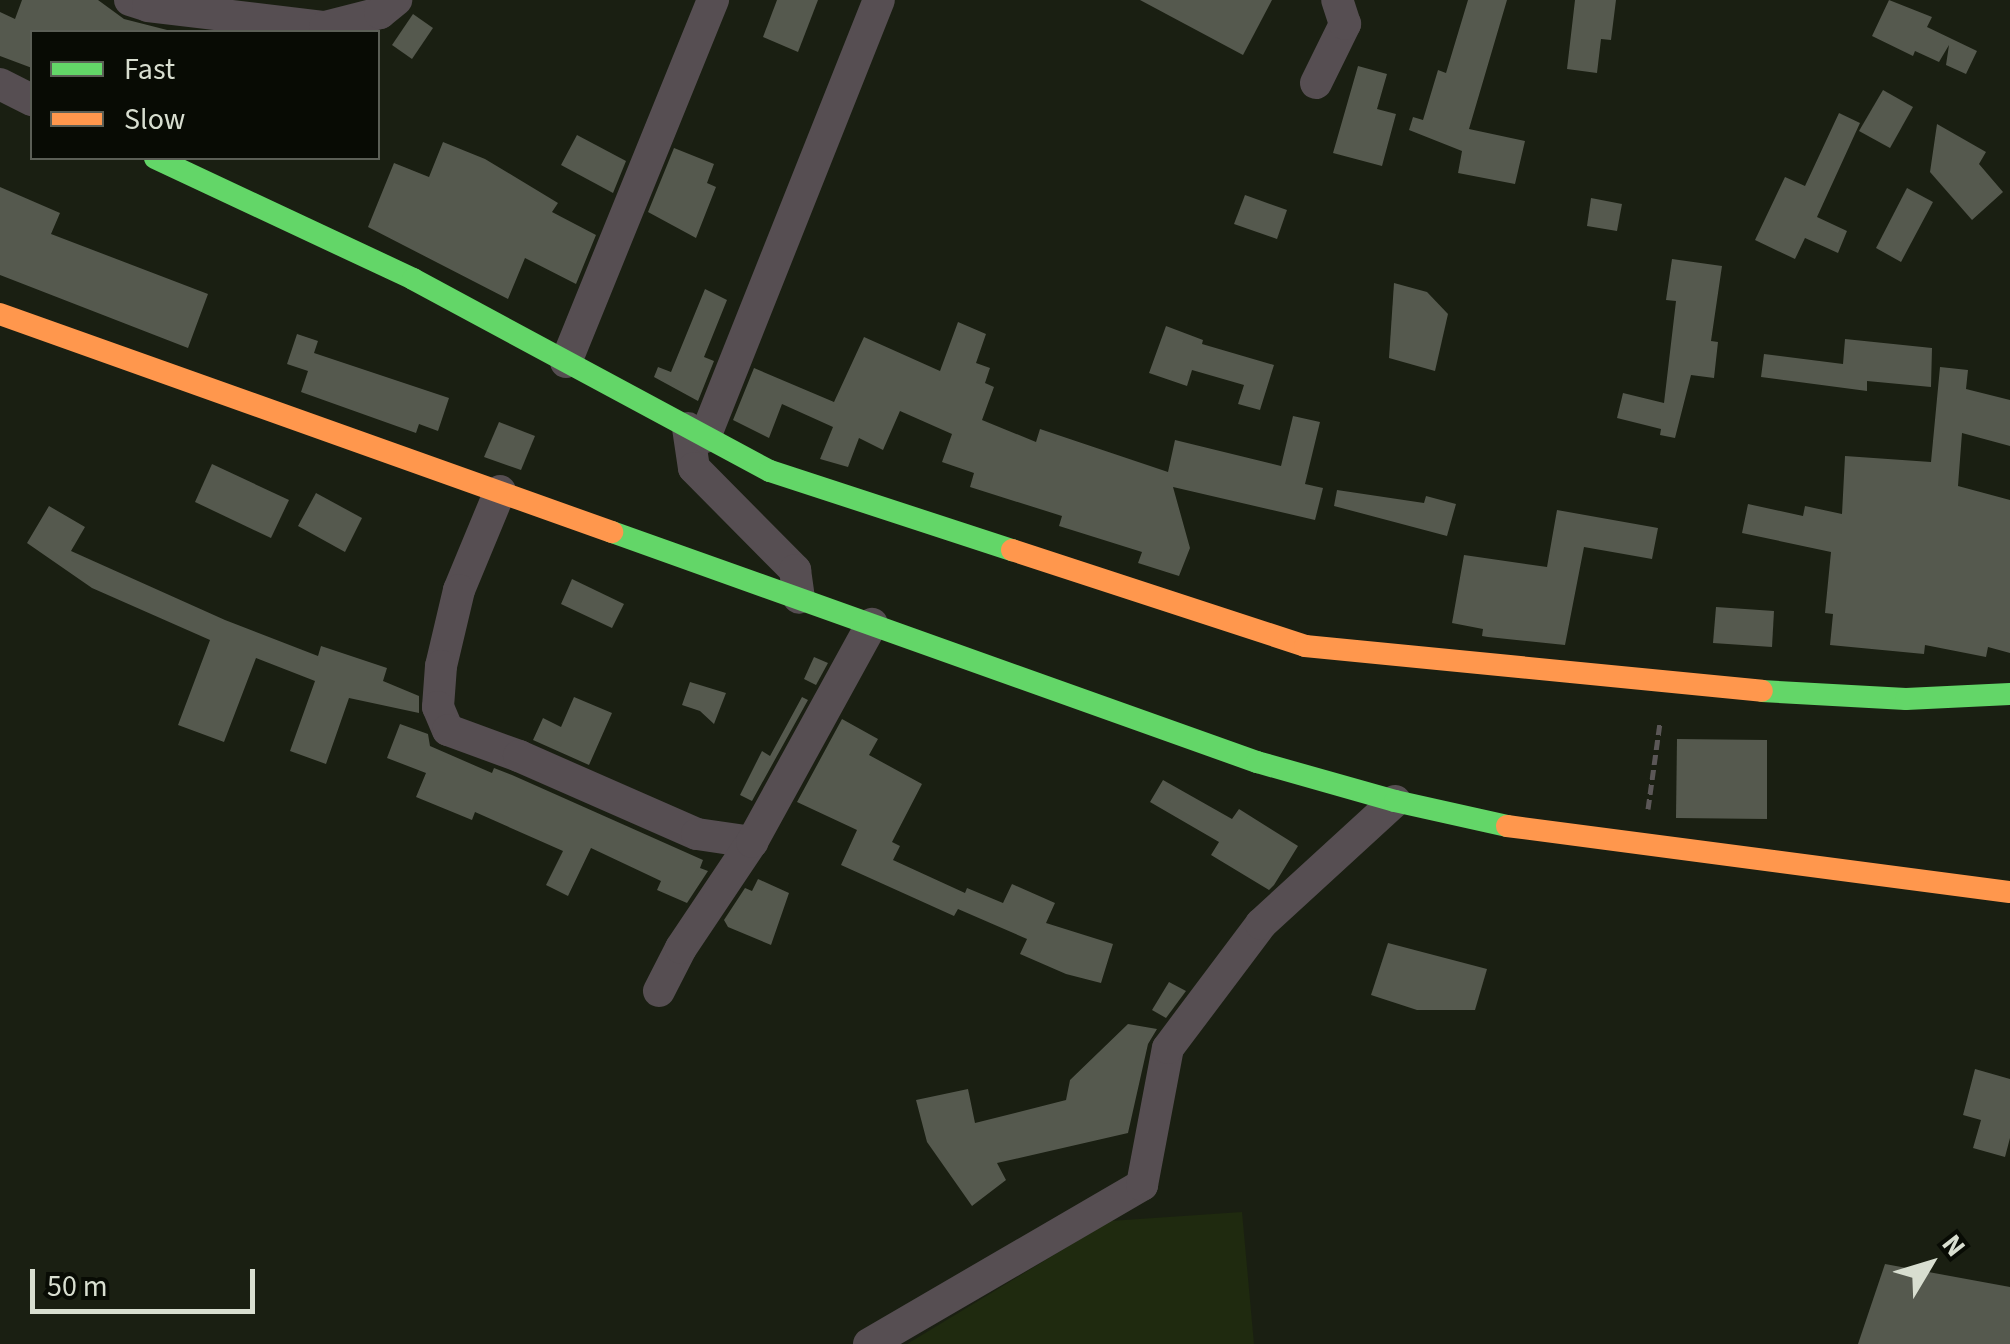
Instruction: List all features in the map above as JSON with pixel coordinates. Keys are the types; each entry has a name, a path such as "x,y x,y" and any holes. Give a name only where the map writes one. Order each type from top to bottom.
{"main road":[{"path":"159,160 412,279 770,471 1305,646 1666,684 1906,699 2010,694"},
{"path":"0,314 1257,762 1395,802 1534,832 2010,892"}],"street":[{"path":"130,0 326,27 380,13 396,0"},
{"path":"566,362 712,0"},
{"path":"798,598 795,570 694,468 697,432 878,0"},
{"path":"1316,83 1345,24 1337,0"},
{"path":"0,84 30,99"},
{"path":"500,491 459,590 442,666 438,707 448,730 519,756 698,834 752,842"},
{"path":"659,992 680,948 752,842 872,624"},
{"path":"869,1344 1142,1186 1168,1048 1260,924 1395,802"}],"path":[{"path":"1652,847 1647,800 1666,684"}],"shaded area":[{"path":"1242,1212 1254,1344 907,1344 1110,1221"}],"building":[{"path":"22,0 98,0 124,19 167,30 30,30 30,67 0,56 0,12 15,19"},
{"path":"777,0 818,0 798,52 763,37"},
{"path":"1140,0 1272,0 1243,55"},
{"path":"1468,0 1507,0 1469,129 1525,141 1515,184 1458,173 1462,151 1409,130 1413,117 1423,120 1438,70 1446,73"},
{"path":"1575,0 1616,0 1611,40 1601,39 1597,73 1567,69"},
{"path":"1889,0 1932,17 1927,27 1977,51 1966,74 1946,65 1949,45 1939,62 1915,51 1913,56 1872,36"},
{"path":"413,14 433,28 412,59 392,45"},
{"path":"1358,66 1387,74 1377,109 1396,114 1382,166 1333,153"},
{"path":"1883,90 1913,107 1890,148 1859,131"},
{"path":"1839,113 1860,123 1817,217 1847,231 1838,253 1805,238 1795,259 1755,240 1785,177 1805,186"},
{"path":"1937,124 1986,152 1979,164 2003,192 1972,220 1930,172"},
{"path":"577,135 626,161 613,193 561,165"},
{"path":"443,142 485,159 558,203 552,212 596,235 576,284 525,258 508,299 368,227 394,163 429,177"},
{"path":"674,148 714,164 707,183 716,187 696,238 648,212"},
{"path":"0,187 60,213 51,234 208,294 188,348 0,275"},
{"path":"1907,188 1933,202 1901,262 1876,248"},
{"path":"1245,195 1287,210 1277,239 1234,224"},
{"path":"1591,198 1622,204 1617,231 1587,226"},
{"path":"1672,259 1722,266 1711,341 1718,342 1714,378 1691,375 1675,438 1660,435 1661,429 1617,418 1623,393 1664,403 1676,301 1666,300"},
{"path":"1394,283 1427,292 1448,314 1435,371 1389,358"},
{"path":"705,289 727,300 704,357 714,361 698,401 654,377 658,367 671,372"},
{"path":"958,322 986,334 976,363 990,368 985,383 994,387 982,420 1036,442 1040,429 1168,472 1175,440 1281,466 1293,416 1320,422 1305,484 1323,488 1315,520 1173,487 1190,548 1179,576 1138,563 1142,552 1059,526 1062,516 970,487 974,473 942,462 952,434 900,411 883,450 859,438 848,467 820,459 833,427 782,404 769,438 733,420 754,368 834,402 864,337 940,371"},
{"path":"1166,326 1203,340 1202,344 1274,365 1260,410 1238,404 1244,385 1192,370 1187,386 1149,373"},
{"path":"297,334 318,341 314,353 449,398 438,431 419,424 416,433 301,392 308,371 287,364"},
{"path":"1845,339 1932,348 1931,387 1867,381 1867,391 1761,377 1764,354 1843,364"},
{"path":"1940,367 1968,370 1966,389 2010,400 2010,446 1962,433 1958,486 2010,500 2010,653 1988,647 1986,657 1925,645 1924,654 1830,645 1833,614 1825,613 1831,552 1742,533 1748,504 1803,516 1805,506 1842,514 1845,456 1931,462"},
{"path":"499,422 535,436 521,470 484,457"},
{"path":"212,464 289,500 271,538 195,502"},
{"path":"1337,490 1424,503 1426,496 1456,504 1447,536 1334,506"},
{"path":"316,493 362,518 345,552 298,526"},
{"path":"49,506 85,527 71,551 225,620 318,656 321,646 387,668 383,681 419,696 419,713 349,698 326,764 290,751 315,681 256,658 224,742 178,725 210,640 92,588 27,543"},
{"path":"1557,510 1658,528 1652,559 1584,547 1565,645 1482,636 1483,629 1452,623 1464,555 1547,567"},
{"path":"572,579 624,604 612,628 561,604"},
{"path":"1716,607 1774,611 1772,647 1713,643"},
{"path":"814,657 828,663 816,685 804,679"},
{"path":"690,682 726,693 714,724 700,711 682,705"},
{"path":"574,697 612,713 589,765 533,740 543,718 561,727"},
{"path":"802,697 808,700 752,801 740,795 762,751 770,756"},
{"path":"842,719 878,739 869,755 922,784 892,842 900,846 893,860 965,893 967,888 1003,903 1012,884 1055,903 1046,923 1113,944 1101,983 1066,974 1020,954 1027,939 958,909 954,916 841,865 857,830 797,802"},
{"path":"400,724 428,734 430,746 492,773 494,768 512,775 703,860 700,868 708,871 687,903 657,890 661,881 591,848 568,896 546,885 563,851 475,812 472,820 416,797 426,773 387,758"},
{"path":"1677,739 1767,740 1767,819 1676,818"},
{"path":"1163,780 1232,819 1239,809 1298,846 1274,885 1269,890 1211,855 1219,842 1150,802"},
{"path":"758,879 789,893 771,945 728,927 724,920 745,888 752,891"},
{"path":"1388,943 1487,969 1475,1010 1417,1010 1371,995"},
{"path":"1169,982 1186,991 1166,1018 1152,1010"},
{"path":"1128,1024 1157,1029 1148,1044 1128,1133 997,1163 1006,1180 972,1206 927,1142 916,1100 968,1089 975,1123 1066,1100 1070,1080"},
{"path":"1975,1069 2010,1079 2010,1138 2005,1157 1973,1148 1981,1120 1963,1115"},
{"path":"1885,1264 2010,1287 2010,1344 1858,1344"}],"traffic: fast":[{"path":"159,160 413,279 770,471 1012,550"},
{"path":"612,532 1257,762 1395,801 1507,826"},
{"path":"1762,691 1906,699 2010,694"}],"traffic: slow":[{"path":"0,314 612,532"},
{"path":"1012,550 1305,646 1762,691"},
{"path":"1507,826 2010,892"}]}
